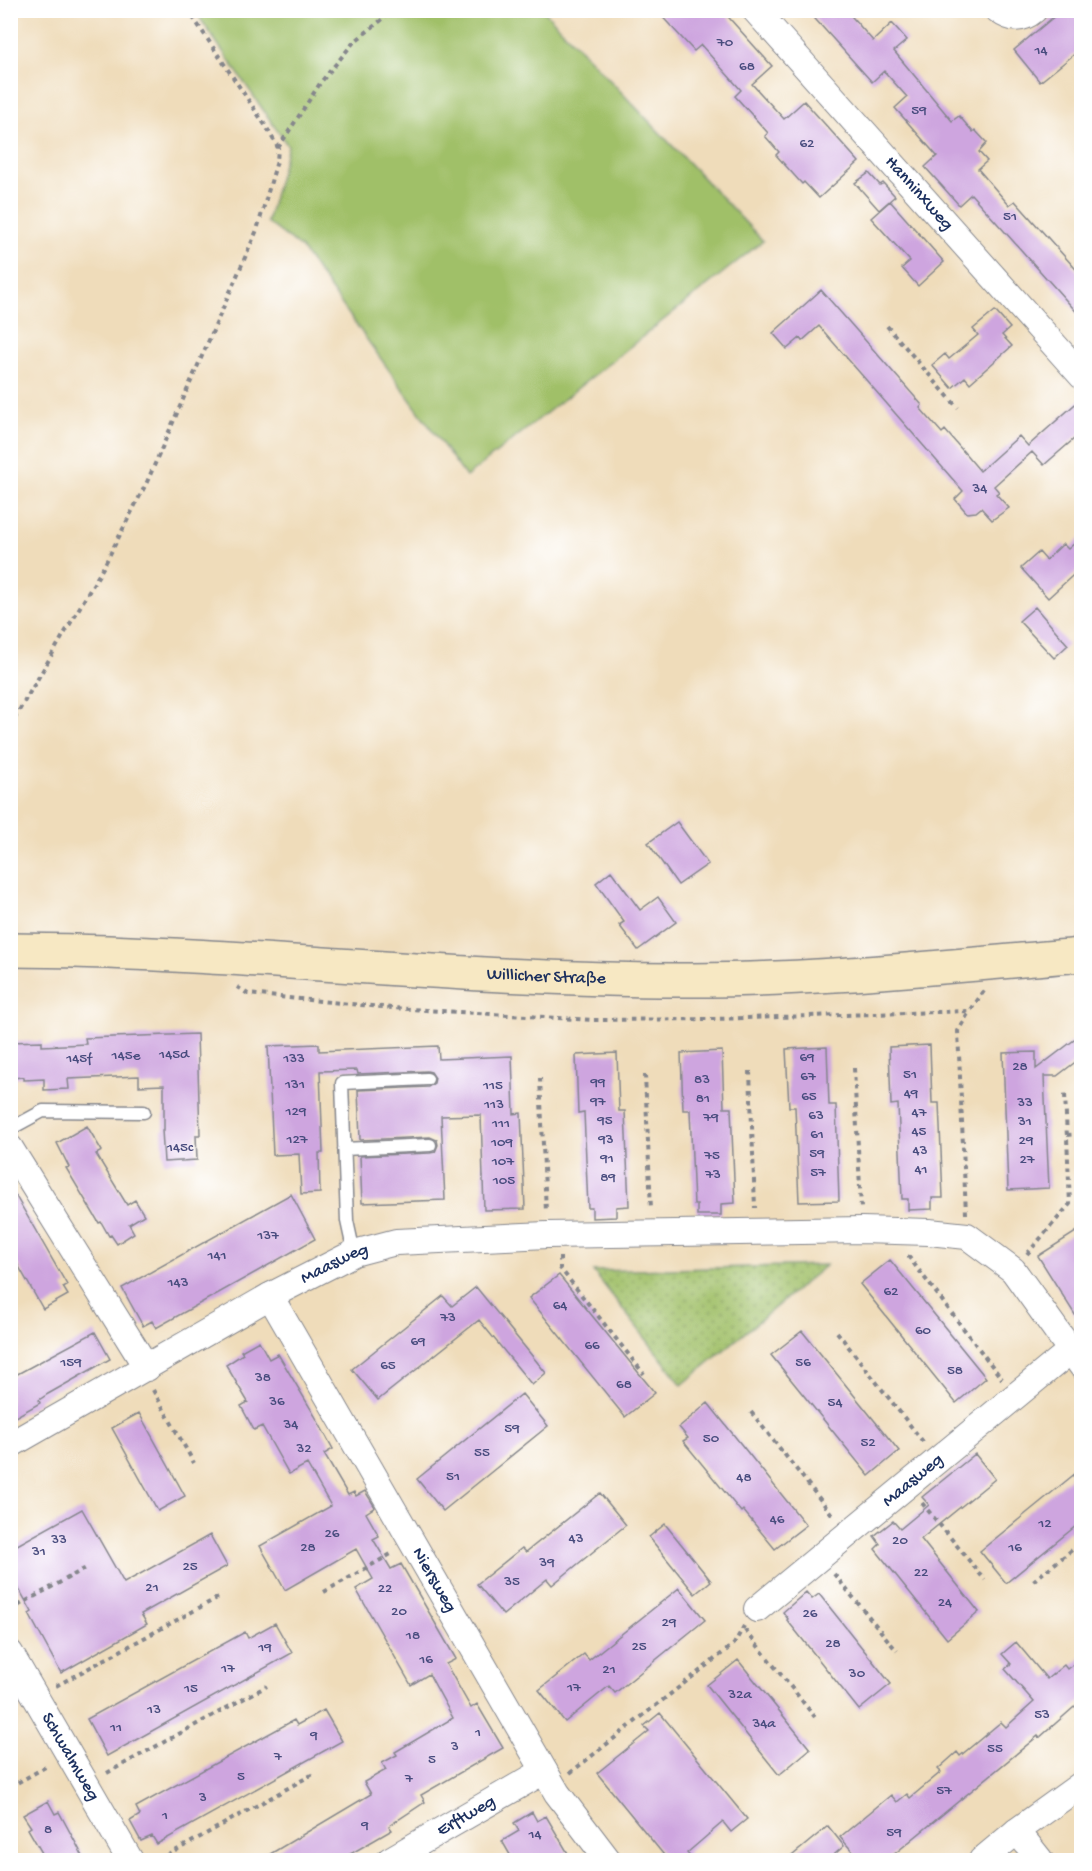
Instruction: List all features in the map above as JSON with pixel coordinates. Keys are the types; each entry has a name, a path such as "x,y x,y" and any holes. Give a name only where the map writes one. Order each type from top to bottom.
{"street":[{"name":"Hanninxweg","path":"755,10 1082,376"},
{"path":"998,10 1006,16 1017,19 1026,17 1034,10"},
{"name":"Willicher Straße","path":"10,950 135,953 408,969 677,980 841,975 1082,955"},
{"path":"10,1148 145,1369"},
{"name":"Maasweg","path":"10,1445 270,1296 354,1253 396,1242 553,1235 862,1230 967,1236 1013,1270 1076,1358 1015,1396 750,1618"},
{"name":"Niersweg","path":"270,1296 549,1778 608,1860"},
{"name":"Schwalmweg","path":"10,1653 130,1860"},
{"name":"Erftweg","path":"390,1860 549,1778"},
{"path":"982,1860 1017,1831 1082,1784"},
{"path":"1017,1831 1040,1860"}],"lane":[{"path":"354,1253 347,1221 342,1083 428,1079"},
{"path":"10,1129 43,1111 144,1112"},
{"path":"344,1149 430,1145"}],"path":[{"path":"188,10 278,148"},
{"path":"10,726 104,566 147,482 256,230 277,160 278,148 321,82 354,42 394,10"},
{"path":"887,326 958,408"},
{"path":"967,1236 958,1031 970,1011"},
{"path":"854,1068 862,1230"},
{"path":"750,1071 756,1233"},
{"path":"645,1075 652,1235"},
{"path":"540,1078 553,1235 560,1268 644,1374"},
{"path":"1013,1270 1070,1204 1065,1094"},
{"path":"1067,1135 1080,1134"},
{"path":"889,1230 1015,1396"},
{"path":"837,1332 938,1460"},
{"path":"145,1369 194,1463"},
{"path":"751,1412 848,1534"},
{"path":"908,1486 985,1580"},
{"path":"324,1592 412,1541"},
{"path":"1033,1581 1082,1542"},
{"path":"820,1558 897,1651"},
{"path":"10,1610 86,1568"},
{"path":"36,1697 219,1597"},
{"path":"549,1778 734,1644 750,1618 815,1717"},
{"path":"86,1785 267,1686"},
{"path":"10,1787 68,1754"},
{"path":"159,1860 315,1773"}],"green space":[{"path":"195,11 544,11 763,241 466,477 301,248 267,222 288,146"},
{"path":"826,1265 682,1385 593,1271"}],"building":[{"path":"656,10 722,10 772,66 752,84 784,119 804,101 859,162 819,198 804,182 802,184 776,155 779,152 765,136 768,133 735,96 741,90 701,45 694,51"},
{"path":"807,10 846,10 873,41 892,23 907,40 894,51 952,121 959,116 987,143 979,152 987,161 978,169 1009,205 1015,201 1082,276 1082,318 971,194 959,205 925,167 937,156 895,108 907,97 884,71 872,82"},
{"path":"1062,10 1072,10 1082,22 1082,48 1040,82 1014,50"},
{"path":"869,173 895,196 879,210 855,183"},
{"path":"890,201 944,262 918,286 902,268 910,261 871,218"},
{"path":"821,290 922,405 920,408 942,433 945,430 980,471 1019,436 1028,446 1082,398 1082,432 1044,465 1032,452 994,486 999,492 996,494 1009,508 992,520 981,508 976,512 967,513 955,499 963,491 819,326 802,341 800,338 787,349 773,333"},
{"path":"995,311 1010,328 1002,335 1012,346 970,383 965,377 952,388 932,365 945,354 949,359 978,335 973,329"},
{"path":"1082,537 1082,567 1048,598 1021,568 1039,552 1046,560 1063,544 1068,549"},
{"path":"1035,607 1068,645 1054,658 1019,621"},
{"path":"677,822 708,864 678,885 648,843"},
{"path":"611,871 640,910 658,897 676,922 638,950 619,925 624,922 596,883"},
{"path":"197,1034 200,1135 196,1135 197,1160 164,1162 162,1130 164,1130 164,1085 139,1086 139,1076 68,1079 69,1089 44,1090 44,1079 10,1078 10,1042 42,1041 42,1046 86,1044 85,1038"},
{"path":"1082,1034 1082,1057 1057,1076 1044,1076 1049,1188 1008,1190 1003,1053 1036,1052 1036,1069"},
{"path":"319,1044 319,1051 438,1046 439,1059 512,1056 514,1114 521,1113 525,1209 484,1210 481,1115 441,1116 445,1200 362,1203 360,1156 430,1153 435,1152 438,1145 437,1140 430,1137 360,1140 358,1090 428,1087 434,1083 435,1078 431,1072 427,1071 358,1074 357,1070 320,1071 323,1153 319,1153 320,1193 301,1194 299,1154 273,1155 268,1046"},
{"path":"930,1045 932,1103 939,1103 943,1198 932,1198 932,1209 908,1210 908,1199 902,1199 898,1104 891,1105 889,1047"},
{"path":"827,1047 829,1105 836,1105 839,1201 799,1202 795,1107 789,1107 786,1049"},
{"path":"722,1051 724,1108 731,1108 735,1203 721,1204 721,1215 697,1215 697,1205 694,1205 690,1110 683,1110 681,1053"},
{"path":"617,1053 619,1111 625,1111 629,1206 616,1207 616,1217 592,1218 592,1208 588,1208 584,1112 578,1113 576,1055"},
{"path":"87,1126 102,1151 96,1154 127,1205 135,1200 144,1215 129,1224 134,1233 117,1244 101,1222 99,1223 66,1168 69,1167 57,1143"},
{"path":"10,1186 67,1285 63,1287 68,1295 43,1309 10,1251"},
{"path":"291,1194 315,1239 156,1328 152,1321 143,1326 122,1288"},
{"path":"1082,1228 1082,1326 1038,1256"},
{"path":"890,1260 986,1378 956,1403 860,1284"},
{"path":"559,1275 655,1393 625,1417 529,1298"},
{"path":"476,1287 546,1373 532,1385 479,1320 378,1400 352,1369 443,1296 452,1306"},
{"path":"802,1331 899,1451 869,1476 771,1355"},
{"path":"95,1332 110,1359 48,1394 39,1400 40,1403 10,1420 10,1378"},
{"path":"259,1341 269,1359 278,1354 315,1416 333,1449 324,1454 348,1495 354,1492 356,1496 365,1491 375,1507 366,1513 379,1536 373,1539 391,1569 401,1564 456,1659 446,1664 471,1708 477,1704 503,1748 421,1795 425,1802 389,1826 392,1830 340,1860 260,1860 371,1794 364,1782 386,1770 382,1763 397,1755 395,1752 453,1718 429,1674 411,1685 356,1589 373,1579 356,1549 285,1590 260,1546 331,1506 307,1464 289,1474 262,1426 254,1430 241,1406 248,1402 226,1365 243,1354 241,1351"},
{"path":"522,1394 548,1426 443,1511 417,1479"},
{"path":"708,1403 806,1525 775,1549 743,1510 741,1512 683,1441 688,1438 679,1427"},
{"path":"139,1413 185,1496 158,1511 112,1428"},
{"path":"975,1454 995,1479 921,1539 979,1612 947,1639 875,1549 880,1544 874,1536 893,1521 900,1529 929,1505 922,1497"},
{"path":"1082,1468 1082,1521 1006,1583 980,1551"},
{"path":"600,1493 626,1525 552,1585 547,1579 503,1615 477,1584 522,1548 526,1552"},
{"path":"82,1509 124,1583 210,1535 227,1566 141,1614 147,1624 61,1673 29,1614 32,1612 10,1573 10,1549"},
{"path":"665,1524 711,1581 695,1594 649,1537"},
{"path":"679,1588 705,1620 615,1693 609,1686 565,1722 539,1690 584,1654 589,1660"},
{"path":"806,1592 812,1599 819,1594 891,1684 859,1710 783,1612"},
{"path":"275,1623 292,1653 107,1756 87,1719 245,1632 248,1638"},
{"path":"1016,1642 1047,1679 1064,1665 1067,1669 1082,1657 1082,1700 1039,1738 1038,1736 887,1860 860,1860 840,1837 891,1795 897,1802 907,1794 910,1798 941,1772 938,1769 957,1752 960,1756 1001,1722 1006,1727 1034,1702 1005,1669 1011,1664 1002,1654"},
{"path":"738,1660 810,1749 779,1775 707,1685"},
{"path":"324,1710 342,1741 157,1844 152,1836 141,1841 130,1821 140,1815 136,1807 294,1720 297,1725"},
{"path":"660,1713 747,1819 731,1832 723,1822 687,1853 693,1860 668,1860 597,1773 649,1731 644,1726"},
{"path":"48,1801 55,1814 59,1812 85,1860 46,1860 28,1829 31,1827 23,1815"},
{"path":"532,1812 537,1821 546,1816 572,1860 513,1860 502,1841 519,1831 514,1823"},
{"path":"828,1826 844,1846 828,1860 787,1860"}]}
